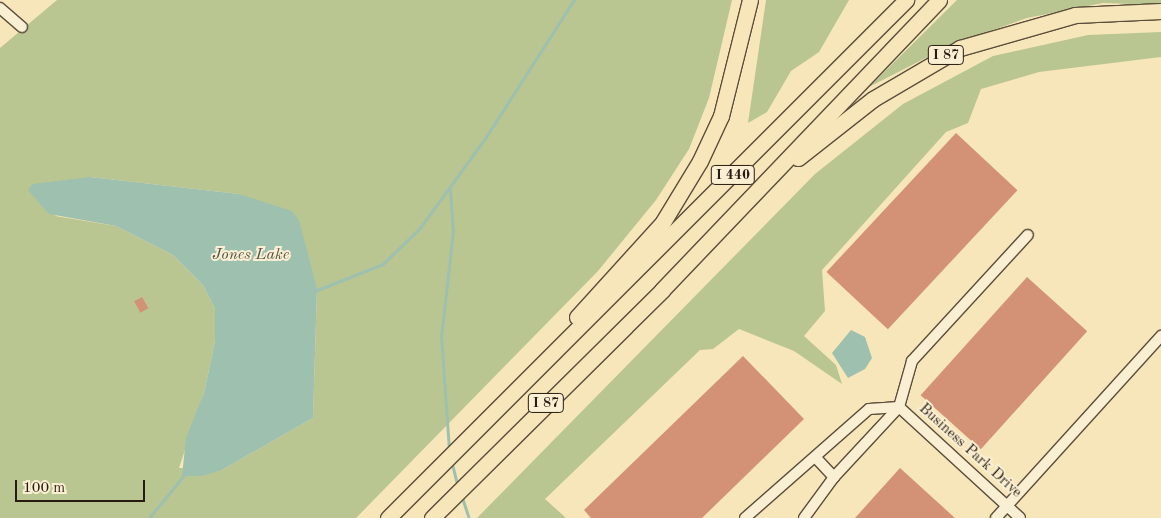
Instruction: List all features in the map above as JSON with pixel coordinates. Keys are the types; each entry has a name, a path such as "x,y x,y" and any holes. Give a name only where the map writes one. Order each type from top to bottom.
{"highway":[{"name":"I 87","path":"388,518 559,348 580,314 662,222 700,161 720,116 750,0"},
{"name":"I 440","path":"559,348 906,0"},
{"name":"I 440","path":"765,183 939,0"},
{"name":"I 87","path":"432,518 765,183 873,99 960,48 1075,15 1161,11"}],"street":[{"path":"0,8 22,27"},
{"path":"804,518 834,477 899,407 912,362 1028,234"},
{"path":"996,518 1161,336"},
{"path":"745,518 817,459 869,408 899,407"},
{"name":"Business Park Drive","path":"899,407 1020,518"},
{"path":"817,459 834,477"}],"green space":[{"path":"57,0 732,0 709,98 689,149 656,200 598,271 356,518 0,518 0,48","holes":["90,177 239,194 317,289 313,418 222,470 179,468 204,393 215,341 215,309 203,285 173,255 116,226 55,216"]},
{"path":"766,0 849,0 819,52 791,71 767,112 748,123"},
{"path":"957,0 1161,0 1161,5 1103,3 1027,18 953,44 869,87"},
{"path":"1161,32 1161,57 1039,72 981,89 968,123 946,132 822,270 825,311 804,336 836,365 842,384 794,351 739,329 713,349 700,350 545,499 566,518 477,518 815,174 903,104 993,56 1088,35"}],"water":[{"name":"Jones Lake","path":"90,177 239,194 292,211 299,220 317,289 313,418 222,470 202,476 182,476 186,438 204,393 215,341 215,309 203,285 173,255 116,226 49,214 28,190 33,184"},
{"path":"851,330 865,337 872,358 865,369 848,378 832,353"}],"building":[{"path":"956,133 1017,190 888,329 826,272"},
{"path":"1027,277 1087,331 981,449 921,395"},
{"path":"142,297 148,308 140,313 134,301"},
{"path":"743,356 804,419 702,518 591,518 584,510"},
{"path":"900,468 955,518 855,518"}],"waterway":[{"path":"315,291 383,264 420,228 486,137 574,0"},
{"path":"449,450 441,337 453,231 450,190"},
{"path":"452,462 458,486"},
{"path":"149,518 185,474"},
{"path":"462,496 469,518"}]}
